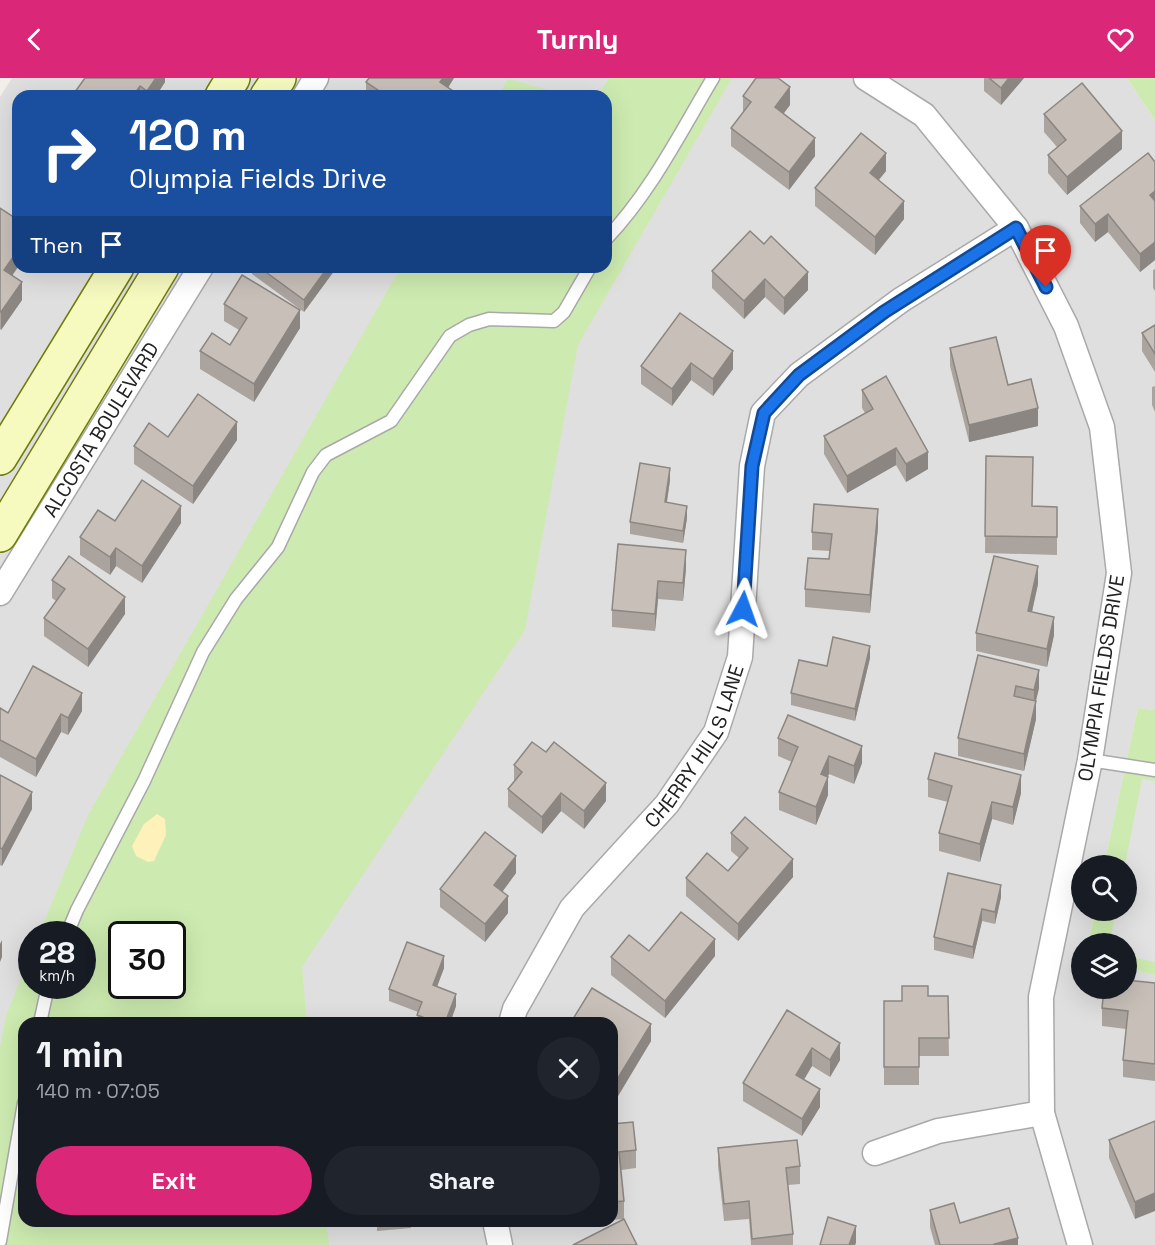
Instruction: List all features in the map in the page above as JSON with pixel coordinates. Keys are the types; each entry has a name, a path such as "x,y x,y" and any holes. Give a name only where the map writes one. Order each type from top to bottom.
{"main road":[{"path":"0,458 113,273"},
{"name":"ALCOSTA BOULEVARD","path":"0,536 158,273"}],"street":[{"name":"OLYMPIA FIELDS DRIVE","path":"866,78 924,115 1016,228 1066,326 1102,427 1119,573 1090,760 1041,997 1042,1113 1080,1245"},
{"name":"CHERRY HILLS LANE","path":"512,1017 514,1009 572,908 667,804 716,732 740,657 752,466 764,413 799,375 873,320 1016,228"},
{"name":"ALCOSTA BOULEVARD","path":"0,593 197,273"},
{"path":"875,1153 938,1131 1042,1113"},
{"path":"496,1227 500,1245"}],"lane":[{"path":"612,233 627,217 648,188 714,78"},
{"path":"72,921 144,781 203,652 236,599 278,547 313,472 326,455 391,421 450,336 469,325 489,320 554,321 564,312 587,273"},
{"path":"1090,760 1155,770"},
{"path":"41,1017 45,999"},
{"path":"0,1241 18,1138"}],"shaded area":[{"path":"12,78 1127,78 1155,120 1155,710 1138,708 1106,855 1071,855 1071,921 1093,921 1090,933 1071,933 1071,999 1137,999 1137,970 1155,975 1155,1245 0,1245 0,97"},
{"path":"1142,779 1155,781 1155,962 1137,958 1137,933 1112,933 1114,921 1137,921 1137,855 1127,855"}],"green space":[{"path":"609,78 732,78 578,345 525,630 302,967 306,1017 18,1017 18,1227 327,1227 329,1245 0,1245 0,1047 6,1016 18,986 18,999 96,999 96,921 44,921 88,815 398,273 612,273 612,90 602,90"},
{"path":"1127,78 1155,78 1155,120"},
{"path":"508,79 548,90 502,90"},
{"path":"1138,708 1155,710 1155,975 1137,970 1137,933 1090,933 1093,921 1137,921 1137,855 1106,855"}],"sand":[{"path":"157,814 165,819 166,835 154,861 148,862 136,856 132,846 144,824"}],"building":[{"path":"85,78 156,78 148,90 140,86 137,90 76,90"},
{"path":"369,78 443,78 440,82 452,90 378,90 366,82"},
{"path":"756,78 778,78 790,87 775,107 815,138 789,172 731,128 751,102 743,96"},
{"path":"989,78 1009,78 1001,88"},
{"path":"1082,83 1122,131 1067,177 1048,155 1066,140 1044,114"},
{"path":"861,133 886,153 870,173 904,201 875,237 815,188"},
{"path":"1148,153 1155,162 1155,191 1150,195 1155,201 1155,242 1140,254 1108,214 1095,224 1080,206"},
{"path":"0,208 12,216 12,259 4,270 22,282 0,311"},
{"path":"750,231 764,244 771,236 808,272 784,298 765,279 744,301 712,271"},
{"path":"267,273 324,273 304,300"},
{"path":"242,275 300,310 254,384 200,351 212,333 230,345 247,318 224,304"},
{"path":"680,313 733,351 713,379 691,363 672,389 641,366"},
{"path":"1155,325 1155,354 1142,333"},
{"path":"996,337 1008,385 1031,379 1038,408 969,425 950,348"},
{"path":"886,376 928,452 906,464 896,448 847,476 824,436 873,409 862,390"},
{"path":"198,394 237,422 193,486 134,446 149,423 168,437"},
{"path":"986,456 1033,457 1032,506 1057,507 1057,537 985,536"},
{"path":"640,463 670,468 665,502 687,506 683,531 630,522"},
{"path":"142,480 181,506 142,566 116,548 110,557 80,537 98,510 115,521"},
{"path":"814,504 878,509 870,595 805,589 808,558 829,559 832,534 812,532"},
{"path":"618,544 686,550 683,583 658,581 655,614 612,610"},
{"path":"69,556 125,597 88,649 44,618 65,589 52,580"},
{"path":"994,556 1038,566 1028,611 1054,617 1047,649 976,633"},
{"path":"833,637 870,646 855,709 791,693 799,660 827,666"},
{"path":"978,655 1039,670 1034,690 1016,686 1014,696 1036,701 1024,754 958,738"},
{"path":"33,666 82,693 68,718 61,714 36,759 0,740 0,708 8,713"},
{"path":"788,715 862,746 854,766 829,756 821,774 828,777 816,807 779,792 798,747 778,738"},
{"path":"532,742 546,752 554,742 606,783 584,811 561,793 542,817 508,789 522,772 514,765"},
{"path":"935,753 1021,775 1013,807 992,802 980,844 939,833 952,786 928,779"},
{"path":"0,775 32,792 2,849 0,848"},
{"path":"745,817 793,859 738,924 686,878 707,853 728,871 748,848 731,833"},
{"path":"485,832 516,856 494,885 508,896 485,924 440,889"},
{"path":"948,873 1001,885 995,912 982,909 973,947 934,937"},
{"path":"681,912 715,939 665,1001 611,957 629,935 649,951"},
{"path":"407,942 444,956 433,985 456,994 447,1017 422,1017 417,1015 422,1002 389,989"},
{"path":"1137,981 1155,983 1155,1064 1123,1060 1128,1011 1102,1008 1103,999 1137,999"},
{"path":"902,986 928,986 928,996 948,996 949,1038 919,1038 919,1067 884,1067 884,1001 902,1001"},
{"path":"592,988 651,1024 618,1078 618,1017 574,1017"},
{"path":"787,1010 840,1043 830,1060 812,1048 796,1075 820,1089 802,1119 743,1083"},
{"path":"1155,1121 1155,1193 1135,1202 1109,1140"},
{"path":"633,1122 636,1150 619,1152 624,1201 618,1202 618,1123"},
{"path":"797,1140 800,1166 786,1168 793,1234 752,1239 749,1201 724,1204 718,1148"},
{"path":"954,1203 960,1223 1009,1208 1018,1238 994,1245 940,1245 930,1210"},
{"path":"828,1217 856,1226 849,1245 820,1245"},
{"path":"624,1219 637,1245 573,1245 608,1227 618,1227 618,1222"}],"route":[{"path":"743,609 752,466 764,413 799,375 901,300 1016,228 1046,287"}]}
